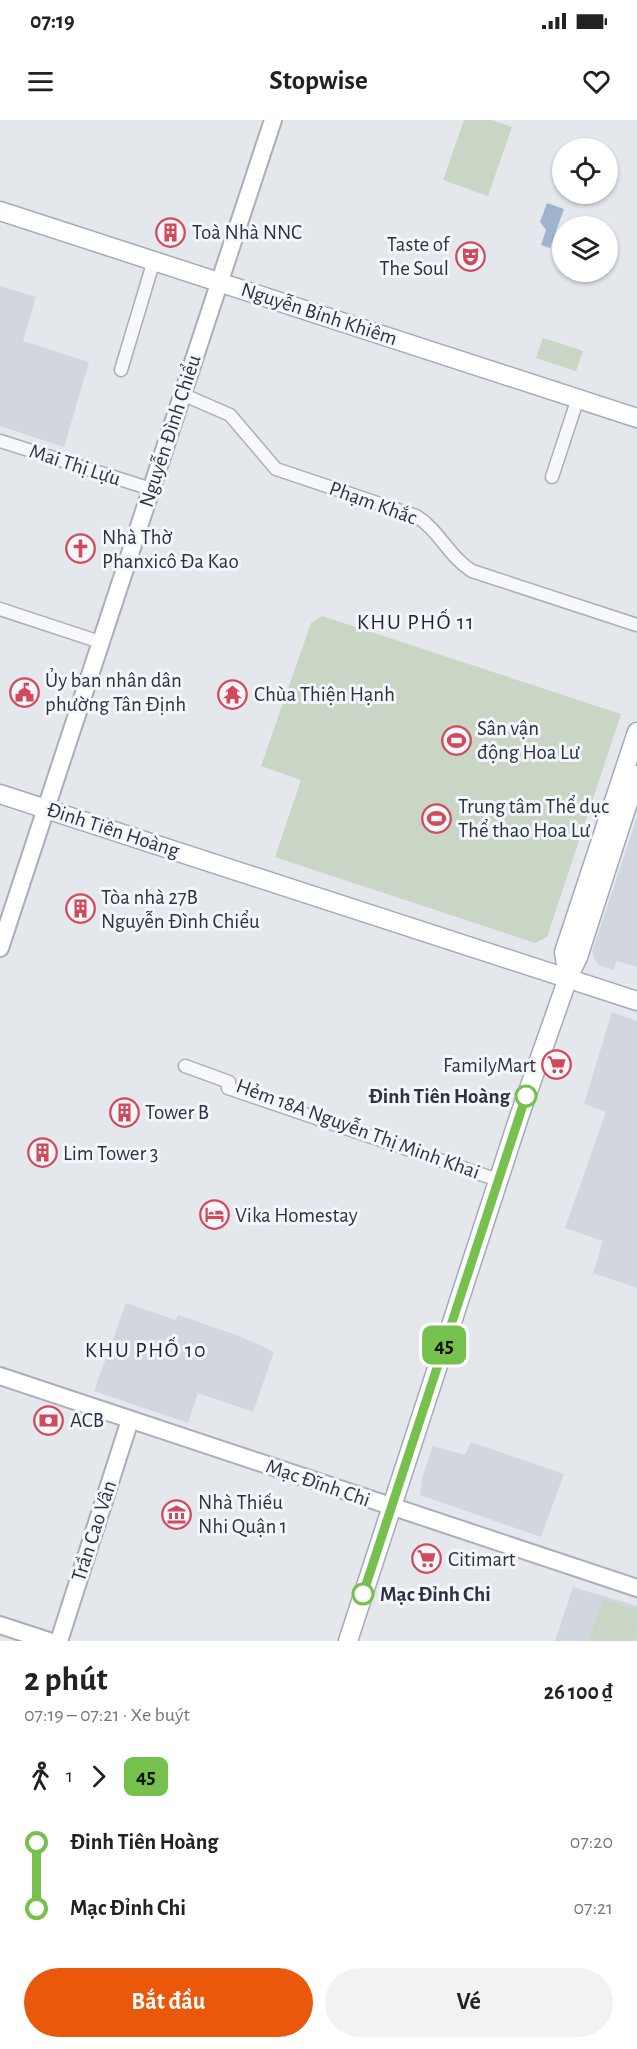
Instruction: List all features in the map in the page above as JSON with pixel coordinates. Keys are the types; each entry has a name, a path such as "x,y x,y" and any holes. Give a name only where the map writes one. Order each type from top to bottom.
{"main road":[{"name":"Nguyễn Bỉnh Khiêm","path":"0,211 637,418"},
{"path":"348,1641 498,1180 567,981 564,952 619,808 637,732"},
{"path":"619,808 637,775"},
{"name":"Đinh Tiên Hoàng","path":"0,794 567,981 637,1000"},
{"name":"Đinh Tiên Hoàng","path":"567,981 637,1009"}],"street":[{"name":"Nguyễn Đình Chiểu","path":"1,940 273,120"},
{"path":"121,370 154,260"},
{"name":"Phạm Khắc","path":"182,394 230,416 276,470 417,516 425,521 459,561 472,571 637,625"},
{"path":"552,477 578,398"},
{"name":"Mai Thị Lựu","path":"0,441 151,489"},
{"path":"0,609 100,642"},
{"name":"Hẻm 18A Nguyễn Thị Minh Khai","path":"185,1066 229,1082 228,1088 498,1180"},
{"name":"Mạc Đĩnh Chi","path":"0,1376 43,1388 130,1420 391,1508 637,1588"},
{"name":"Trần Cao Vân","path":"59,1641 130,1420"},
{"path":"0,1625 49,1641"}],"shaded area":[{"path":"0,286 36,297 23,341 89,362 64,447 0,426"},
{"path":"637,817 637,967 617,961 613,970 597,964 592,952"},
{"path":"612,1012 637,1021 637,1288 593,1273 603,1241 565,1228 606,1112 584,1104"},
{"path":"126,1303 176,1320 178,1315 239,1336 274,1352 253,1412 198,1393 188,1423 94,1391"},
{"path":"471,1442 564,1474 541,1537 420,1495 422,1478 433,1446 465,1455"},
{"path":"573,1587 637,1606 637,1641 555,1641"}],"green space":[{"path":"464,120 491,120 512,127 488,196 443,180"},
{"path":"543,338 583,351 576,371 536,358"},
{"name":"Trung tâm Thể dục Thể thao Hoa Lư","path":"322,616 621,714 547,937 535,943 275,857 301,780 261,766 311,623"},
{"path":"603,1599 637,1610 636,1641 588,1641"}],"water":[{"path":"547,203 564,209 561,216 552,216 550,248 541,245 546,230 540,222"}],"bus line":[{"name":"45","path":"363,1594 526,1096"}],"place":[{"name":"Toà Nhà NNC","path":"171,232"},
{"name":"Taste of The Soul","path":"470,256"},
{"name":"Nhà Thờ Phanxicô Đa Kao","path":"81,549"},
{"name":"Ủy ban nhân dân phường Tân Định","path":"24,692"},
{"name":"Chùa Thiện Hạnh","path":"233,694"},
{"name":"Sân vận động Hoa Lư","path":"456,740"},
{"name":"Trung tâm Thể dục Thể thao Hoa Lư","path":"437,818"},
{"name":"Tòa nhà 27B Nguyễn Đình Chiểu","path":"80,909"},
{"name":"FamilyMart","path":"557,1065"},
{"name":"Đinh Tiên Hoàng","path":"526,1096"},
{"name":"Tower B","path":"124,1112"},
{"name":"Lim Tower 3","path":"42,1153"},
{"name":"Vika Homestay","path":"214,1215"},
{"name":"ACB","path":"49,1420"},
{"name":"Nhà Thiếu Nhi Quận 1","path":"177,1514"},
{"name":"Citimart","path":"427,1559"},
{"name":"Mạc Đỉnh Chi","path":"363,1594"}],"district":[{"name":"KHU PHỐ 11","path":"416,622"},
{"name":"KHU PHỐ 10","path":"146,1350"}]}
